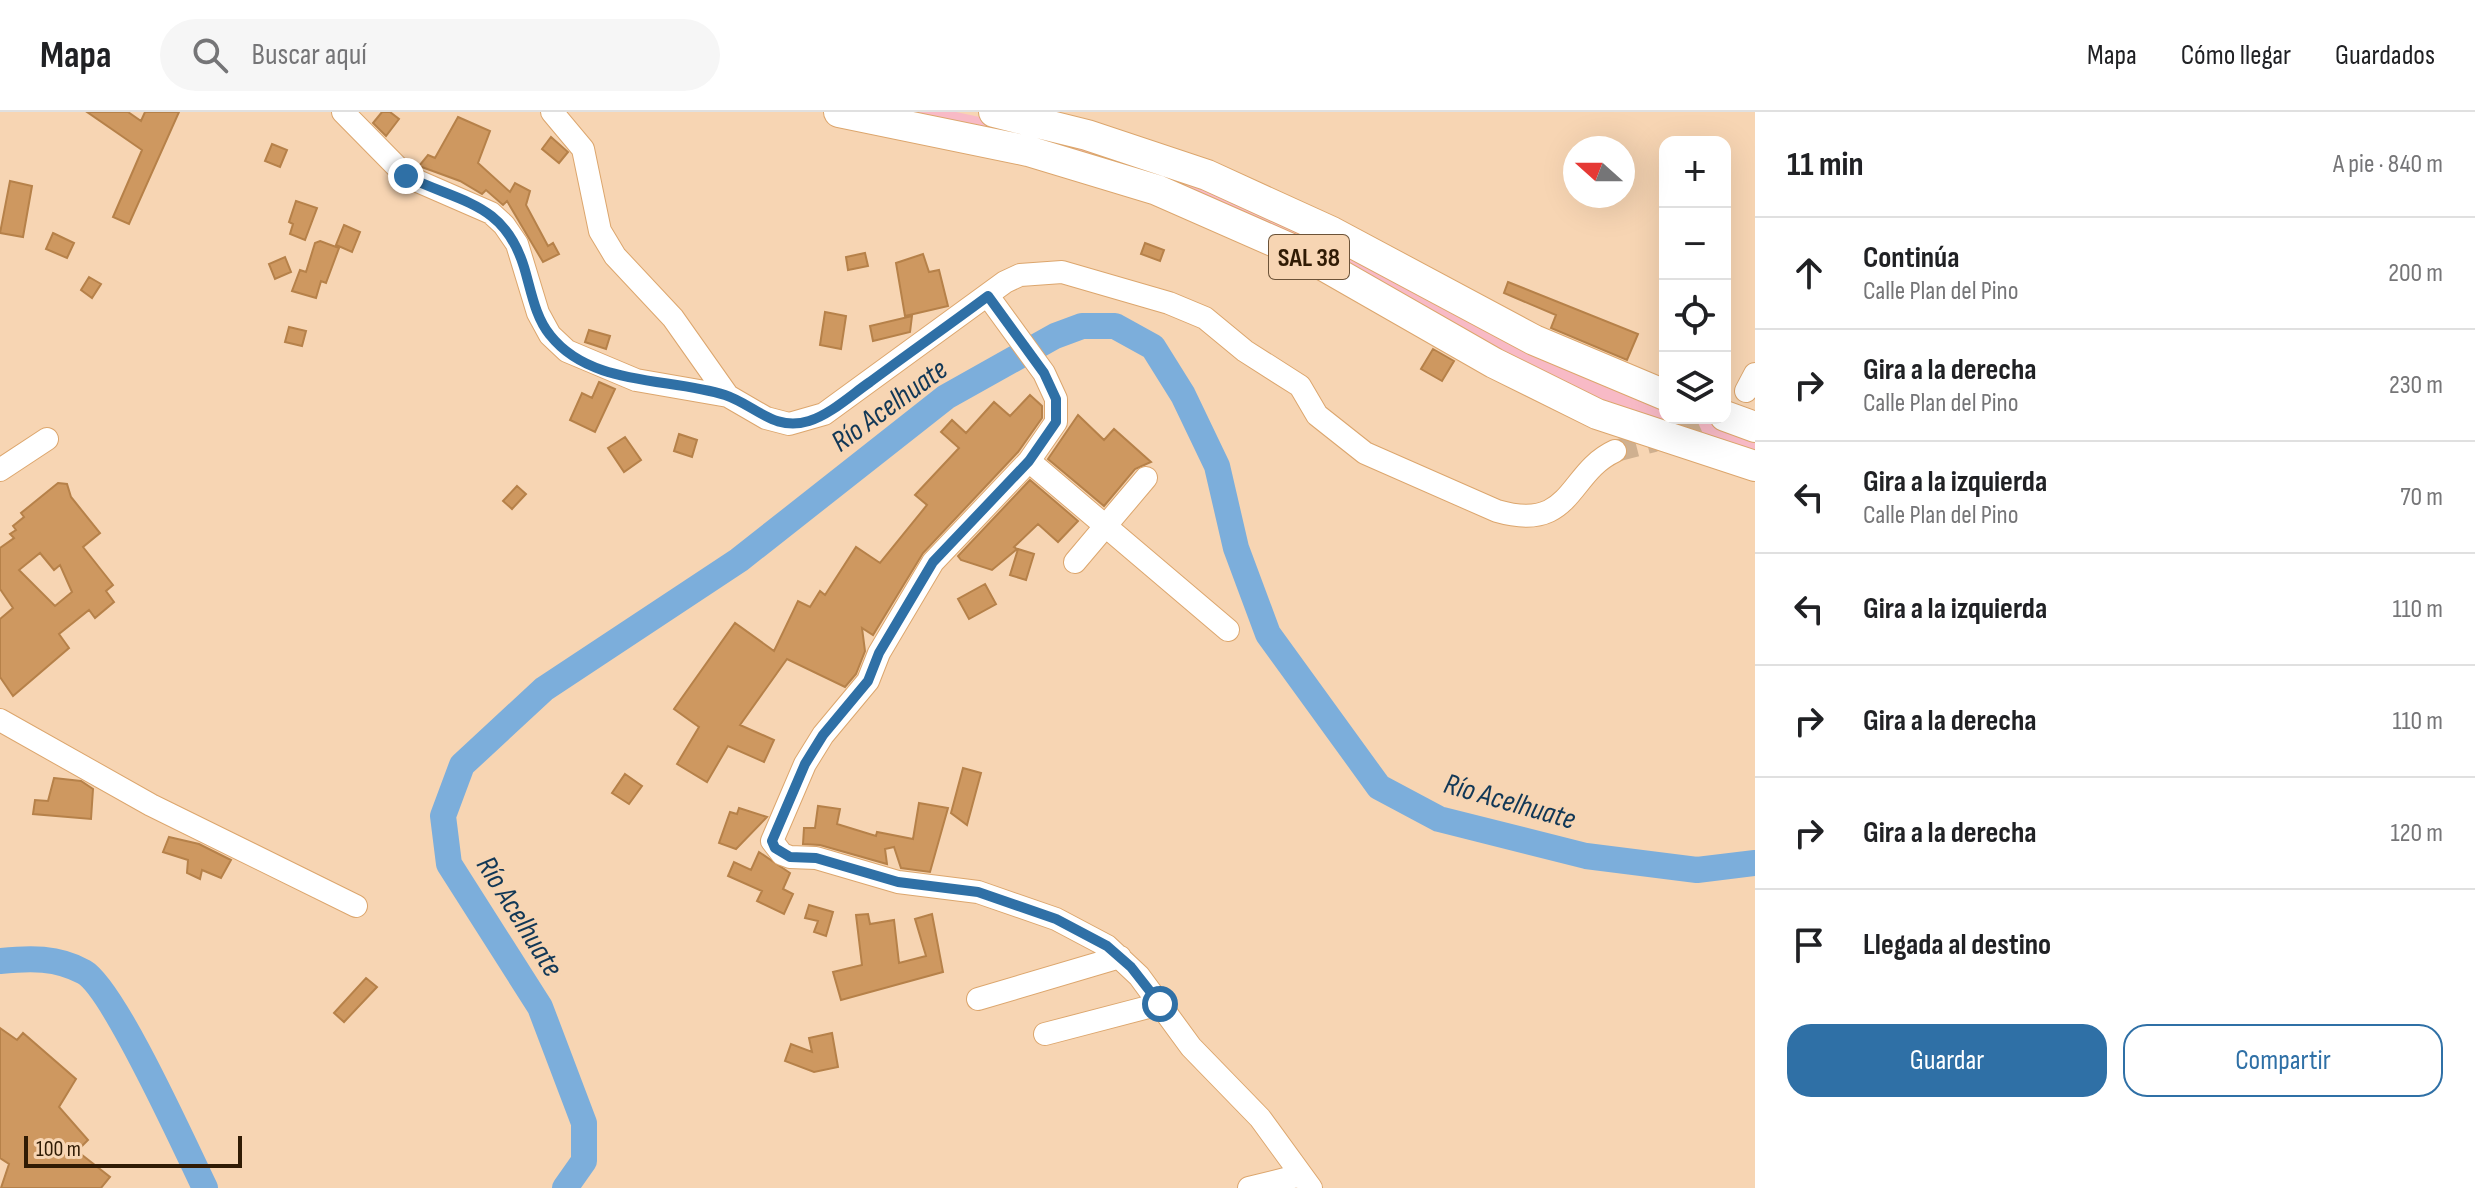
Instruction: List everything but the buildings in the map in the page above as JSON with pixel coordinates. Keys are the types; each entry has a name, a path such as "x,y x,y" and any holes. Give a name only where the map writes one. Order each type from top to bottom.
{"highway":[{"name":"SAL 38","path":"839,112 875,116 1043,155 1157,190 1307,256 1494,363 1597,414 1755,466"},
{"name":"SAL 38","path":"994,112 1087,135 1207,175 1332,232 1534,340 1659,392"},
{"path":"1731,418 1755,427"}],"street":[{"path":"343,112 406,176 491,213 504,225 517,244 538,313 550,335 567,351 636,380 728,396 766,418 789,424 824,414 988,296 1020,275 1040,271 1077,275 1169,303 1205,318 1245,351 1300,386 1317,415 1365,453 1437,487 1516,516 1534,515 1560,505 1597,463 1615,451"},
{"path":"552,112 583,149 600,231 615,256 673,318 728,396"},
{"path":"988,296 1044,373 1056,399 1056,422 1029,461 933,562 886,640 868,681 823,735 805,764 772,841 775,848 790,857 816,858 898,882 978,892 1056,919 1107,946 1160,1004 1191,1047 1260,1118 1306,1181 1249,1188"},
{"path":"0,470 47,439"},
{"path":"1029,461 1228,630"},
{"path":"1075,562 1146,478"},
{"path":"0,720 151,805 356,906"},
{"path":"978,999 1120,957"},
{"path":"1045,1034 1160,1004"}],"shaded area":[{"path":"883,112 956,112 1052,132 1136,156 1659,401 1659,420 1569,388 1322,257"},
{"path":"1669,424 1722,424 1755,435 1755,455"}],"waterway":[{"name":"Río Acelhuate","path":"565,1188 584,1161 584,1123 540,1007 449,864 443,816 462,765 544,689 739,560 946,397 1055,336 1082,326 1115,326 1153,347 1183,395 1217,466 1236,548 1268,634 1379,787 1439,819 1586,856 1697,870 1755,863"},
{"name":"Río Acelhuate","path":"0,961 53,961 84,972 97,985 113,1007 149,1072 205,1188"}],"tunnel":[{"path":"1615,451 1654,441 1692,424"}],"route":[{"path":"406,176 491,213 504,225 517,244 538,313 550,335 567,351 636,380 728,396 766,418 789,424 824,414 988,296 1044,373 1056,399 1056,422 1029,461 933,562 879,653 868,681 823,735 805,764 772,841 775,848 790,857 816,858 898,882 978,892 1056,919 1107,946 1131,967 1160,1004"}]}
